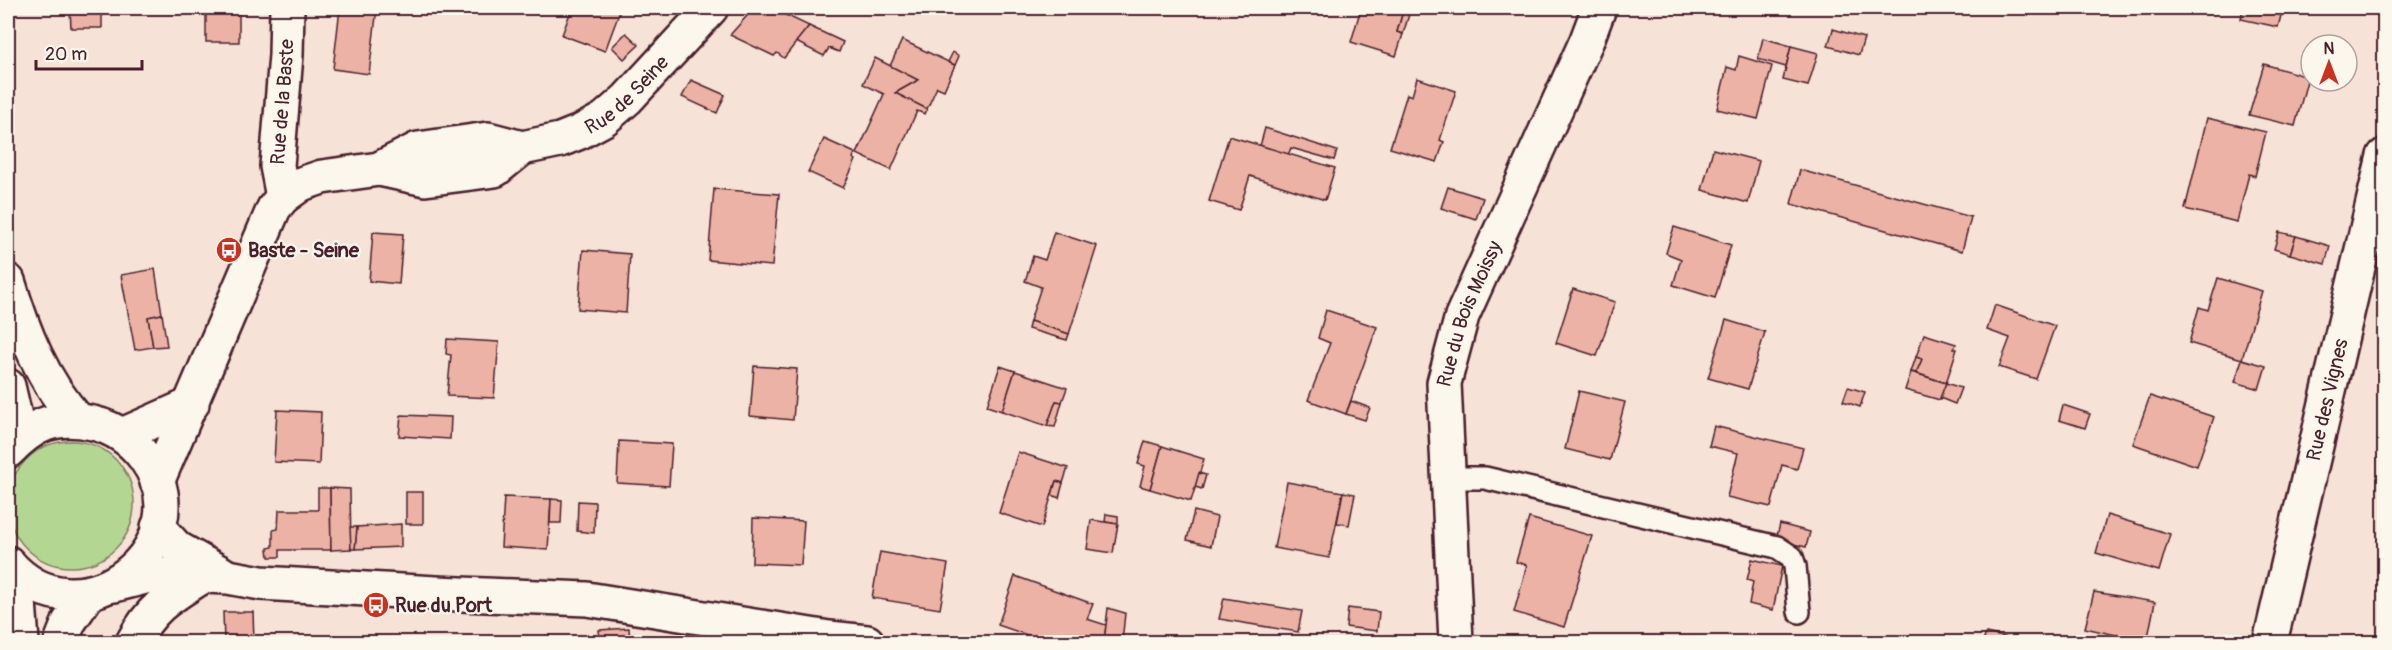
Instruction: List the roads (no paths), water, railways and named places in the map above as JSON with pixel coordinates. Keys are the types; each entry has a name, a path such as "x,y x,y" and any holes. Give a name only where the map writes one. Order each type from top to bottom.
{"street":[{"name":"Rue de la Baste","path":"284,197 277,166 286,55 287,8"},
{"name":"Rue de Seine","path":"284,197 301,184 322,177 379,169 425,179 495,170 522,148 560,140 604,118 627,99 711,8"},
{"name":"Rue du Bois Moissy","path":"1456,642 1444,383 1462,316 1587,40 1599,8"},
{"name":"Rue des Vignes","path":"2270,642 2385,156"},
{"path":"157,482 274,208 284,197"},
{"path":"8,281 23,332 60,400 78,420"},
{"path":"8,386 14,445"},
{"path":"122,435 192,404"},
{"path":"14,445 39,425 78,420 101,425 122,435 137,448 149,464 157,482 160,504 158,527 150,549 135,569 102,589 69,622 61,642"},
{"path":"158,527 177,548 216,576"},
{"path":"12,569 39,587 63,594 102,589 153,574 216,576 261,583 436,594 587,599 829,638 867,642"},
{"path":"12,569 22,642"},
{"path":"133,642 147,618 170,596 216,576"}],"lane":[{"path":"1448,478 1485,478 1777,547 1792,557 1796,566 1798,612"}],"place":[{"name":"Baste - Seine","path":"229,250"},
{"name":"Rue du Port","path":"376,605"}]}
